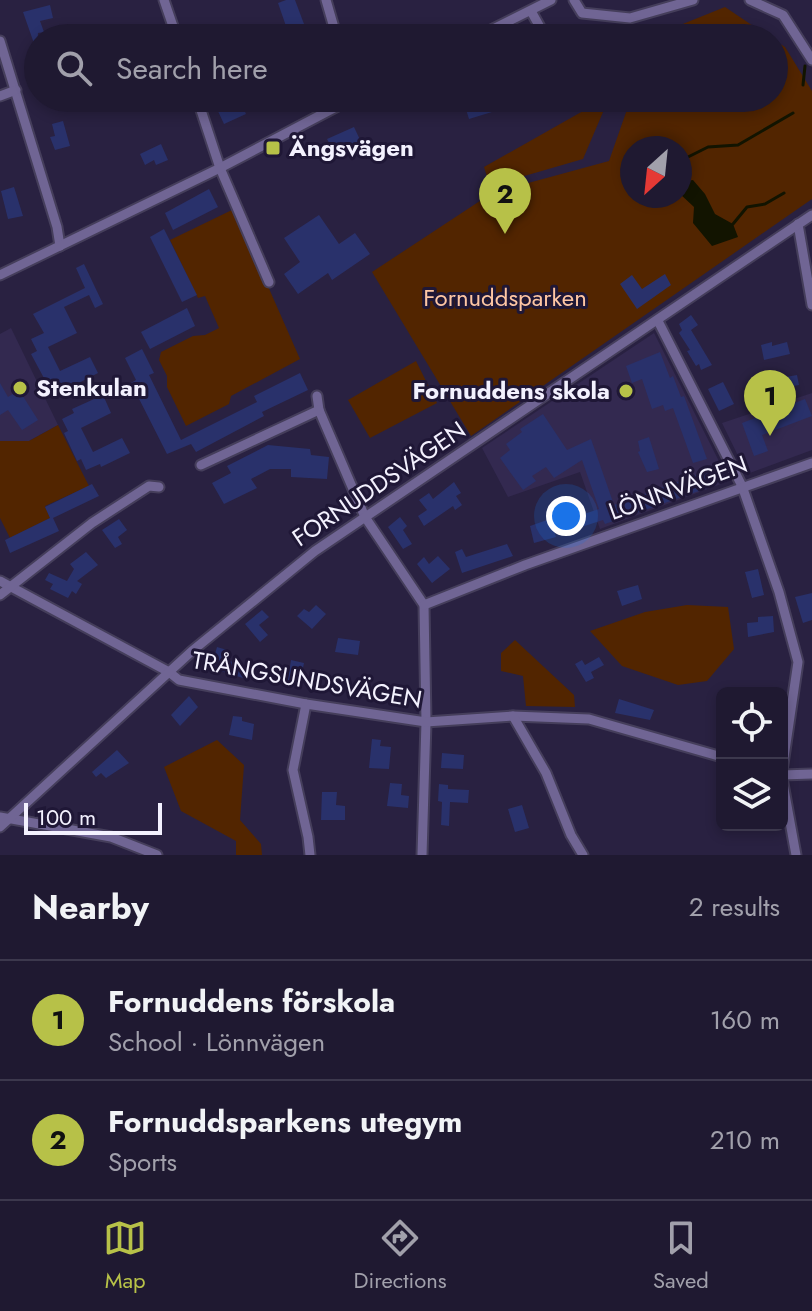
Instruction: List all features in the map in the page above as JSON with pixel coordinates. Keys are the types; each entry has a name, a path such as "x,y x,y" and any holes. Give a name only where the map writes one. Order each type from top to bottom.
{"street":[{"path":"164,0 172,24"},
{"path":"326,0 333,24"},
{"path":"504,24 551,0"},
{"path":"574,0 582,13 630,18 693,0"},
{"path":"750,0 783,15 812,60"},
{"path":"531,11 538,24"},
{"path":"0,41 57,227 60,246"},
{"path":"0,96 16,90"},
{"path":"202,112 220,168 269,282"},
{"path":"0,275 220,168 326,112"},
{"name":"FORNUDDSVÄGEN","path":"0,827 5,818 169,672 315,551 812,215"},
{"path":"798,224 812,305"},
{"path":"658,321 742,486 779,592 798,662 784,759"},
{"path":"317,396 319,410 365,517 424,605 426,722 422,855"},
{"path":"201,465 319,410"},
{"name":"LÖNNVÄGEN","path":"424,605 525,565 812,463"},
{"path":"0,595 92,523 149,486 159,487"},
{"name":"TRÅNGSUNDSVÄGEN","path":"0,581 179,680 426,722 513,716 589,719 716,755"},
{"path":"306,704 293,770 310,855"},
{"path":"513,716 546,773 571,835 583,855"},
{"path":"788,775 812,774"},
{"path":"788,809 796,855"},
{"path":"5,818 111,837 154,854"}],"shaded area":[{"path":"692,180 705,194 715,214 733,224 738,237 712,246 693,223"},
{"name":"Stenkulan","path":"11,328 58,425 29,441 0,441 0,334"},
{"name":"Fornuddens skola","path":"654,333 729,481 600,529 580,472 508,497 482,448"},
{"path":"812,393 812,450 747,474 722,423"}],"green space":[{"path":"725,7 750,24 683,24"},
{"name":"Fornuddsparken","path":"788,52 812,91 812,199 471,436 372,272 492,193 609,161 626,112 788,112"},
{"path":"581,112 603,112 583,159 490,186 484,167"},
{"path":"234,209 300,359 231,396 229,404 186,426 167,387 167,376 159,360 161,352 193,336 205,335 219,328 205,296 198,298 170,240"},
{"path":"416,361 437,403 370,438 348,400"},
{"path":"58,425 89,486 45,506 50,518 10,538 0,518 0,441 29,441"},
{"path":"687,605 728,607 734,649 707,681 678,685 622,666 590,631 645,612"},
{"path":"515,640 574,695 575,707 526,706 523,676 501,671 501,653"},
{"path":"217,740 244,765 240,820 261,844 262,855 236,855 236,841 181,811 164,767"}],"building":[{"path":"295,0 304,24 285,24 278,3"},
{"path":"50,5 53,18 40,21 41,24 27,24 23,12"},
{"path":"218,112 245,112 246,114 224,124"},
{"path":"467,112 492,112 469,119"},
{"path":"63,121 70,146 55,150 50,137 55,136 52,124"},
{"path":"354,127 362,144 353,147 352,144 334,152 327,139"},
{"path":"161,144 168,160 156,165 154,160 145,165 140,154"},
{"path":"14,187 23,216 8,219 1,191"},
{"path":"209,189 218,207 173,230 165,213"},
{"path":"319,215 339,244 355,233 370,254 332,280 328,273 298,294 284,274 300,262 284,238"},
{"path":"164,229 197,295 182,302 150,237"},
{"path":"84,264 103,304 95,308 89,295 64,307 77,333 48,347 60,371 90,357 98,373 69,388 68,385 55,391 48,378 45,380 31,354 37,351 31,339 44,333 33,314 85,288 76,268"},
{"path":"665,274 671,285 637,309 620,284 632,275 642,289"},
{"path":"187,308 195,326 150,349 141,332"},
{"path":"691,315 698,325 691,330 712,365 701,370 679,333 682,330 679,324"},
{"path":"772,342 772,346 787,342 790,354 764,360 761,345"},
{"path":"142,349 154,373 149,375 181,440 257,402 254,396 300,373 308,390 262,412 264,416 196,452 191,444 167,454 131,383 136,380 125,358"},
{"path":"660,352 670,378 673,376 681,397 684,396 707,459 693,463 673,408 665,411 663,405 652,409 642,379 632,383 626,366"},
{"path":"778,372 780,378 797,375 799,385 771,390 768,374"},
{"path":"723,382 734,404 719,411 708,389"},
{"path":"0,383 8,397 19,390 38,420 22,430 8,410 0,415"},
{"path":"103,395 111,413 81,428 93,452 122,438 130,453 101,467 100,464 86,470 81,459 77,461 64,433 68,431 62,419 74,413 72,409"},
{"path":"805,399 812,416 762,435 768,451 754,456 742,423"},
{"path":"543,414 567,450 591,439 614,505 710,470 716,485 605,524 603,520 569,531 562,514 572,510 575,517 599,509 582,460 554,478 546,467 532,476 536,481 523,490 500,458 510,450 506,444 522,432 520,429"},
{"path":"649,437 659,469 647,472 638,452 638,441"},
{"path":"268,445 310,449 311,455 329,457 327,479 291,477 291,469 270,469 251,479 257,488 224,504 212,483 231,473 227,466"},
{"path":"454,482 461,493 456,496 462,505 455,510 453,506 424,526 418,516 427,510 419,500 429,493 433,499"},
{"path":"92,484 99,496 53,518 59,531 10,553 5,540 50,518 45,507"},
{"path":"400,517 407,526 403,530 412,544 403,549 388,527"},
{"path":"119,519 127,530 118,537 122,544 115,548 102,530"},
{"path":"550,519 556,537 534,543 530,526"},
{"path":"507,544 513,556 462,573 455,552 462,549 466,557"},
{"path":"86,552 98,565 77,581 82,584 76,594 72,591 68,598 50,589 53,584 45,580 49,573 67,581 74,569 70,564"},
{"path":"438,556 450,569 432,583 417,564 424,557 429,564"},
{"path":"758,569 764,595 752,598 745,572"},
{"path":"638,585 642,599 622,606 617,591"},
{"path":"812,593 812,620 803,623 795,597"},
{"path":"316,605 326,614 312,629 297,616 304,609 309,612"},
{"path":"262,610 269,617 259,625 268,635 260,642 245,624"},
{"path":"773,616 774,632 748,637 747,623 758,622 758,617"},
{"path":"338,638 360,641 358,655 335,652"},
{"path":"217,647 227,650 225,660 246,669 243,678 211,668"},
{"path":"599,657 604,665 591,672 594,678 586,682 575,664 582,660 585,665"},
{"path":"291,660 304,663 299,688 287,685"},
{"path":"189,696 198,707 180,726 171,715"},
{"path":"619,699 654,710 650,720 615,713"},
{"path":"233,716 254,724 252,740 229,735"},
{"path":"372,739 381,740 380,746 391,747 389,769 369,768"},
{"path":"117,750 129,763 106,778 101,773 96,777 92,772"},
{"path":"442,753 464,755 463,769 441,768"},
{"path":"390,783 402,784 401,795 409,796 408,808 387,806"},
{"path":"439,784 448,785 448,789 469,790 468,803 450,802 449,826 441,825"},
{"path":"322,792 337,792 336,805 345,806 345,820 321,820"},
{"path":"522,805 529,828 515,832 508,809"}],"waterway":[{"path":"803,85 805,66"},
{"path":"692,155 708,147 738,145 793,113"},
{"path":"733,224 747,207 765,204 784,193"}],"place":[{"name":"Ängsvägen","path":"273,148"},
{"name":"Fornuddsparkens utegym","path":"505,234"},
{"name":"Stenkulan","path":"20,388"},
{"name":"Fornuddens skola","path":"626,391"},
{"name":"Fornuddens förskola","path":"770,436"}]}
